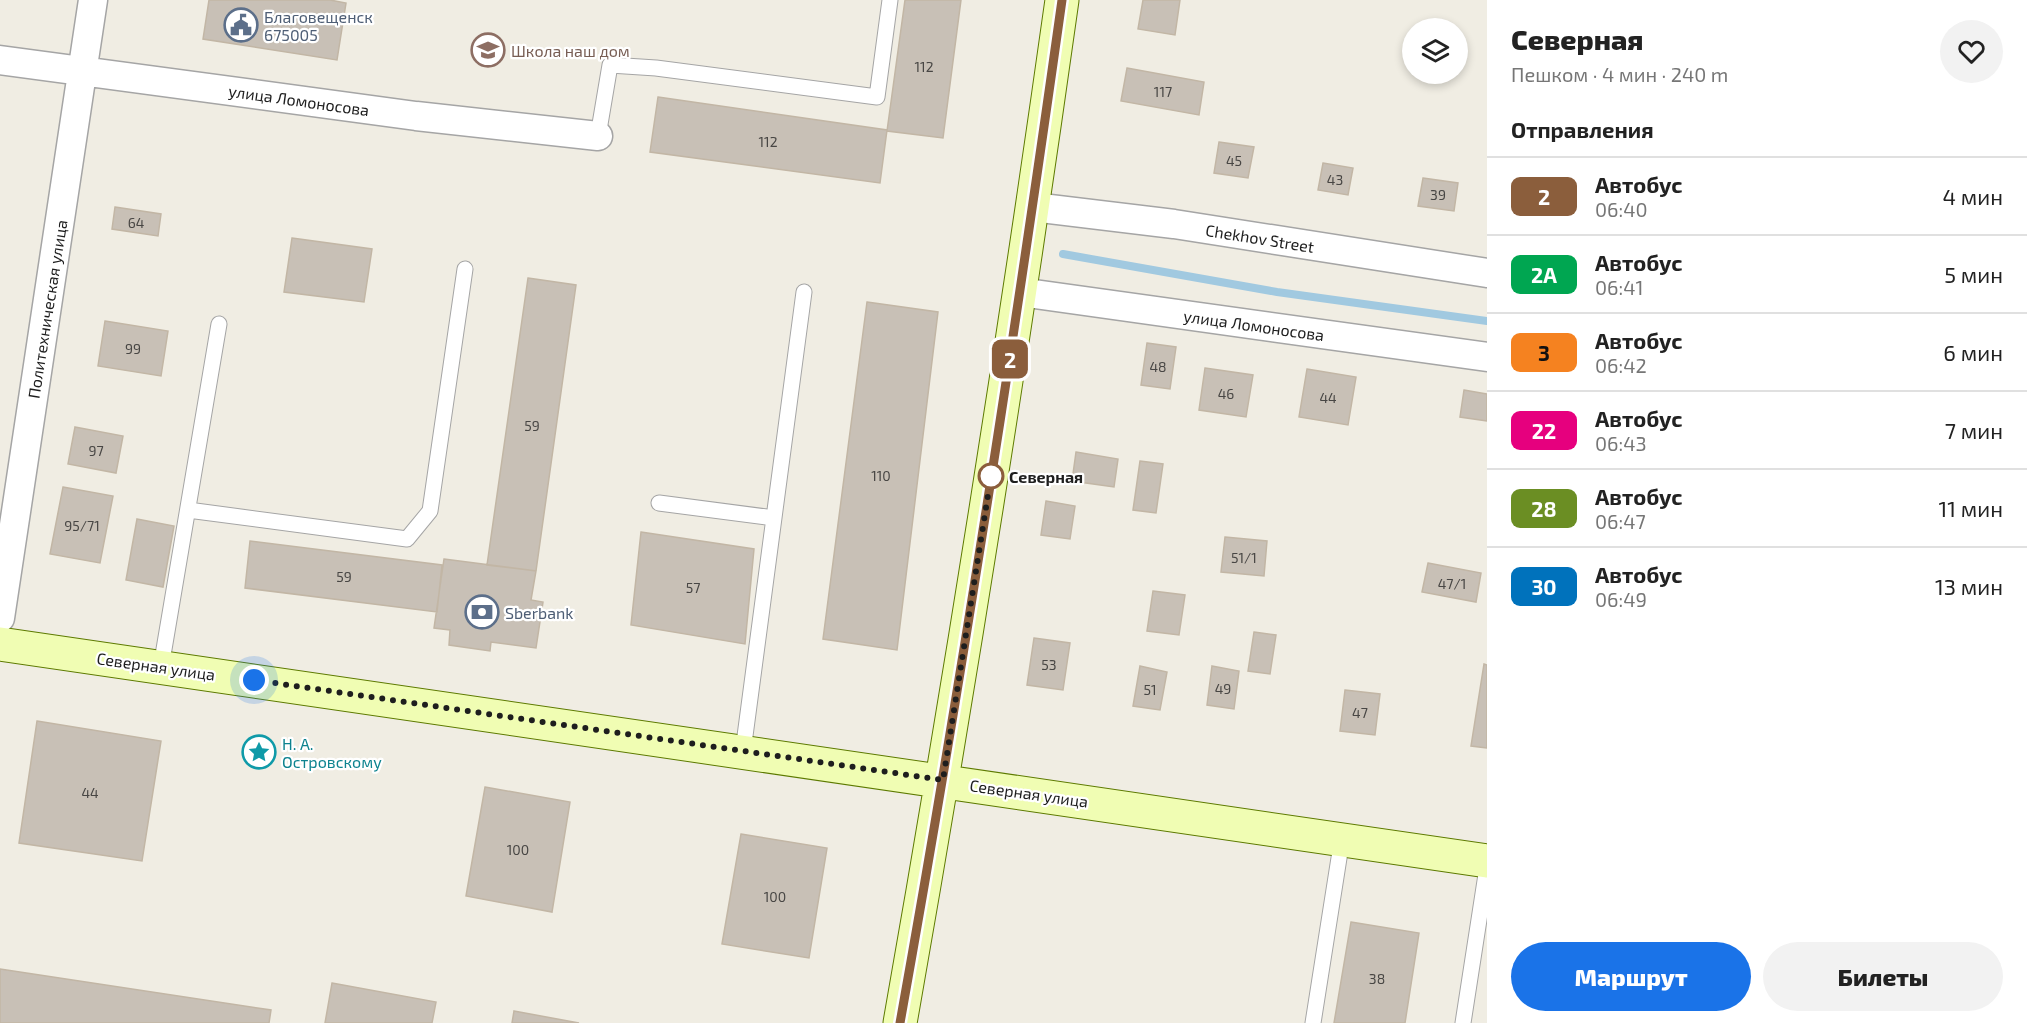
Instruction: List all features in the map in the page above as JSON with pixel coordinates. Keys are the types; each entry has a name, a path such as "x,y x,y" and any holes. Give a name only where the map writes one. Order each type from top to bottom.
{"main road":[{"path":"900,1023 943,780 1033,207 1062,0"},
{"name":"Северная улица","path":"0,644 1487,861"}],"street":[{"name":"Политехническая улица","path":"0,618 93,0"},
{"name":"улица Ломоносова","path":"0,60 416,116 598,136"},
{"name":"Chekhov Street","path":"1033,207 1174,224 1487,273"},
{"name":"улица Ломоносова","path":"1020,292 1487,357"}],"lane":[{"path":"598,136 609,65 656,68 877,97 890,0"},
{"path":"188,510 407,539 430,511 465,269"},
{"path":"742,751 804,291"},
{"path":"161,667 219,324"},
{"path":"659,503 774,518"},
{"path":"1312,1023 1342,839"},
{"path":"1463,1023 1487,868"}],"building":[{"path":"209,0 330,0 346,3 337,60 203,39"},
{"path":"905,0 961,0 943,138 887,131"},
{"path":"1143,0 1180,0 1175,35 1138,29"},
{"path":"1127,68 1204,82 1199,115 1121,101"},
{"path":"658,97 887,130 880,183 650,152"},
{"path":"1219,142 1254,147 1248,178 1214,173"},
{"path":"1323,163 1353,168 1348,195 1318,190"},
{"path":"1423,178 1458,183 1454,211 1418,206"},
{"path":"115,207 161,214 158,236 112,229"},
{"path":"292,238 372,249 364,302 284,292"},
{"path":"528,278 576,285 536,571 487,565"},
{"path":"867,302 938,312 897,650 823,639"},
{"path":"105,321 168,331 161,376 98,366"},
{"path":"1147,343 1176,347 1170,389 1141,385"},
{"path":"1205,368 1253,375 1246,417 1199,410"},
{"path":"1307,369 1356,377 1348,425 1299,417"},
{"path":"1464,390 1487,394 1487,421 1460,417"},
{"path":"75,427 123,436 116,473 68,464"},
{"path":"1076,452 1118,459 1114,487 1072,481"},
{"path":"1140,461 1163,464 1156,513 1133,510"},
{"path":"63,487 113,496 100,563 50,554"},
{"path":"1046,501 1075,506 1070,539 1041,535"},
{"path":"137,519 174,526 163,587 126,580"},
{"path":"641,532 754,549 745,644 631,625"},
{"path":"1225,537 1267,541 1264,576 1221,572"},
{"path":"250,541 442,565 437,612 245,588"},
{"path":"444,559 536,571 531,600 543,602 536,648 491,642 490,651 449,645 450,630 434,628"},
{"path":"1428,563 1481,573 1476,602 1422,592"},
{"path":"1153,591 1185,595 1179,635 1147,631"},
{"path":"1254,632 1276,635 1270,674 1248,671"},
{"path":"1034,638 1070,643 1063,690 1027,685"},
{"path":"1484,664 1487,665 1487,748 1471,746"},
{"path":"1140,666 1167,672 1160,710 1133,706"},
{"path":"1212,666 1239,671 1234,709 1207,705"},
{"path":"1345,690 1380,694 1375,735 1340,731"},
{"path":"37,721 161,741 142,861 19,843"},
{"path":"485,787 570,802 552,912 466,896"},
{"path":"485,787 570,802 552,912 466,896"},
{"path":"741,834 827,848 809,958 722,944"},
{"path":"741,834 827,848 809,958 722,944"},
{"path":"1351,922 1419,933 1405,1023 1334,1023"},
{"path":"0,969 271,1010 269,1023 0,1023"},
{"path":"332,983 436,1002 432,1023 325,1023"},
{"path":"514,1011 579,1023 512,1023"}],"waterway":[{"path":"1063,254 1277,292 1487,321"}],"bus line":[{"name":"2","path":"900,1023 943,780 1033,207 1062,0"}],"place":[{"name":"Благовещенск 675005","path":"241,25"},
{"name":"Школа наш дом","path":"488,50"},
{"name":"Северная","path":"991,476"},
{"name":"Sberbank","path":"482,612"},
{"name":"Н. А. Островскому","path":"259,752"}],"route":[{"path":"254,680 943,780 991,476"}]}
